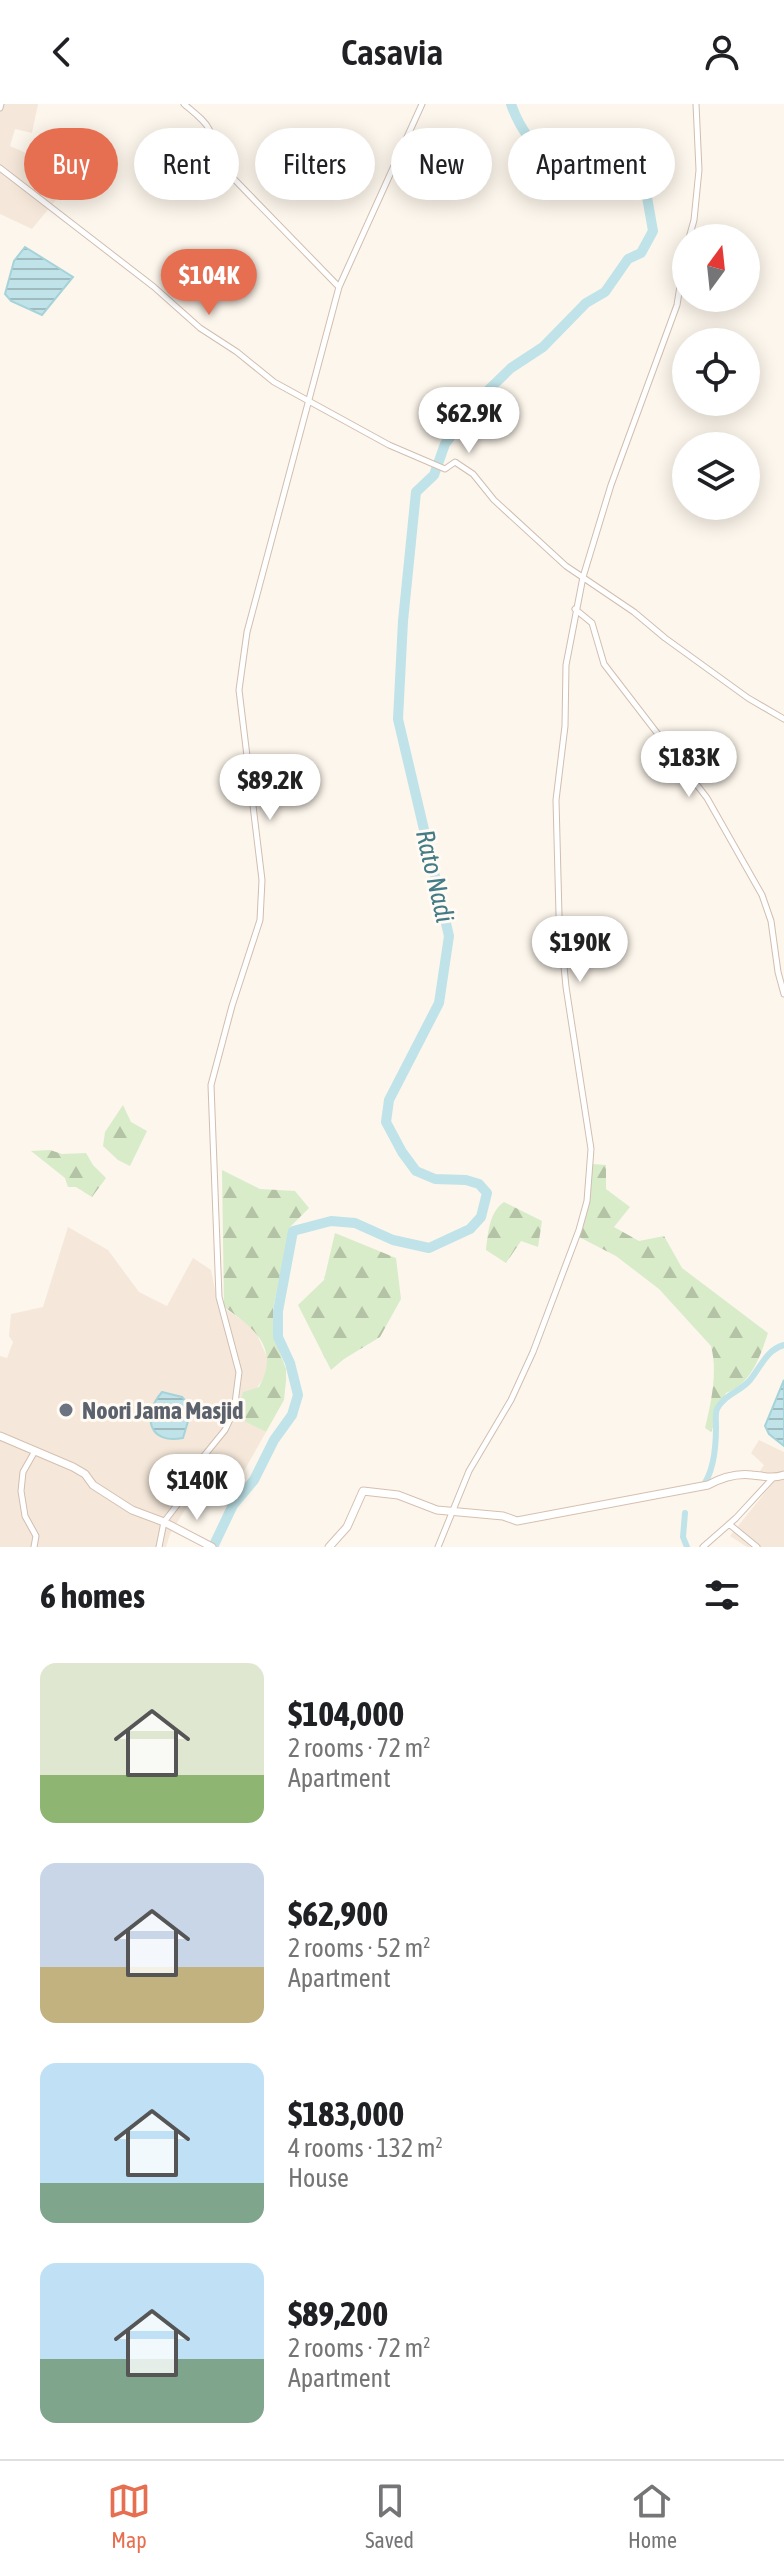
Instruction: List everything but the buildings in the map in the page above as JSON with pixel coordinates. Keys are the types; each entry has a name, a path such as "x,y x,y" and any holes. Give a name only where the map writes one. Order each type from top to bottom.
{"street":[{"path":"184,104 211,132 214,145 210,159 212,163 235,180 339,287"},
{"path":"159,1547 166,1524 199,1462 225,1430 234,1411 239,1372 219,1297 211,1085 260,920 262,880 239,690 247,632 339,287 422,104"},
{"path":"693,224 699,170 696,104"},
{"path":"0,168 154,287 206,333 237,352 274,382 389,445 445,469 455,462 473,474 494,500 566,566 634,612 738,691 784,719"},
{"path":"438,1547 469,1471 511,1400 533,1352 579,1230 589,1185 591,1149 562,951 556,800 565,726 566,665 583,577 611,485 674,312"},
{"path":"575,609 592,623 604,664 707,798 762,895 771,921 784,994"},
{"path":"0,1436 85,1474 93,1485 132,1510 212,1547"},
{"path":"34,1547 36,1536 25,1516 21,1491 23,1472 35,1451"},
{"path":"329,1547 347,1527 363,1491 398,1495 437,1510 497,1515 524,1521 708,1485 729,1477 751,1475 772,1479"},
{"path":"703,1547 772,1479 784,1475"},
{"path":"729,1524 757,1547"}],"shaded area":[{"path":"0,104 38,104 33,128 24,128 24,131 15,129 10,146 24,152 24,200 56,200 32,229 0,214"},
{"path":"68,1227 108,1250 139,1292 167,1306 193,1258 211,1270 218,1304 254,1328 268,1359 266,1375 236,1416 266,1432 244,1471 191,1500 170,1534 166,1547 0,1547 0,1356 7,1358 13,1342 9,1336 11,1314 43,1307"},
{"path":"759,1440 784,1452 784,1547 747,1547 730,1536 771,1485 760,1471 764,1465 751,1453"}],"green space":[{"path":"123,1105 131,1122 147,1131 130,1166 103,1146 105,1132"},
{"path":"50,1150 62,1154 86,1153 106,1178 92,1197 76,1187 68,1187 65,1178 31,1151"},
{"path":"593,1164 606,1165 606,1189 630,1207 614,1227 639,1241 664,1236 682,1268 768,1333 748,1376 726,1393 711,1432 705,1428 714,1377 711,1346 659,1289 616,1256 579,1237 589,1202"},
{"path":"222,1170 260,1189 295,1191 309,1208 290,1227 273,1309 273,1335 286,1369 286,1381 284,1400 266,1432 236,1417 243,1392 259,1387 267,1361 261,1340 254,1331 224,1307"},
{"path":"504,1202 542,1221 538,1247 521,1241 506,1263 486,1250 492,1217"},
{"path":"335,1233 396,1258 401,1299 380,1337 331,1370 298,1305 324,1280"}],"water":[{"path":"25,247 73,277 42,315 11,301 5,294 14,261"},
{"path":"711,740 723,744 731,754 729,766 706,781 692,767 692,761"},
{"path":"784,1380 784,1446 769,1434 765,1426"},
{"path":"162,1392 182,1397 192,1408 183,1438 162,1437 152,1427 152,1410"}],"waterway":[{"name":"Rato Nadi","path":"213,1547 233,1505 254,1480 274,1440 292,1415 298,1395 290,1363 278,1337 278,1311 293,1231 331,1221 355,1223 393,1240 429,1248 470,1229 481,1217 487,1193 479,1184 466,1180 435,1179 416,1171 386,1122 389,1100 439,1003 449,936 398,719 403,621 416,492 434,475 445,444 478,400 511,368 543,347 586,303 605,292 628,259 641,253 653,231 644,180 626,162 560,161 551,157 529,138 511,104"},
{"path":"702,1487 714,1458 717,1409 750,1380 768,1355 784,1345"},
{"path":"685,1513 683,1537 687,1547"}],"place":[{"name":"Noori Jama Masjid","path":"66,1410"}]}
